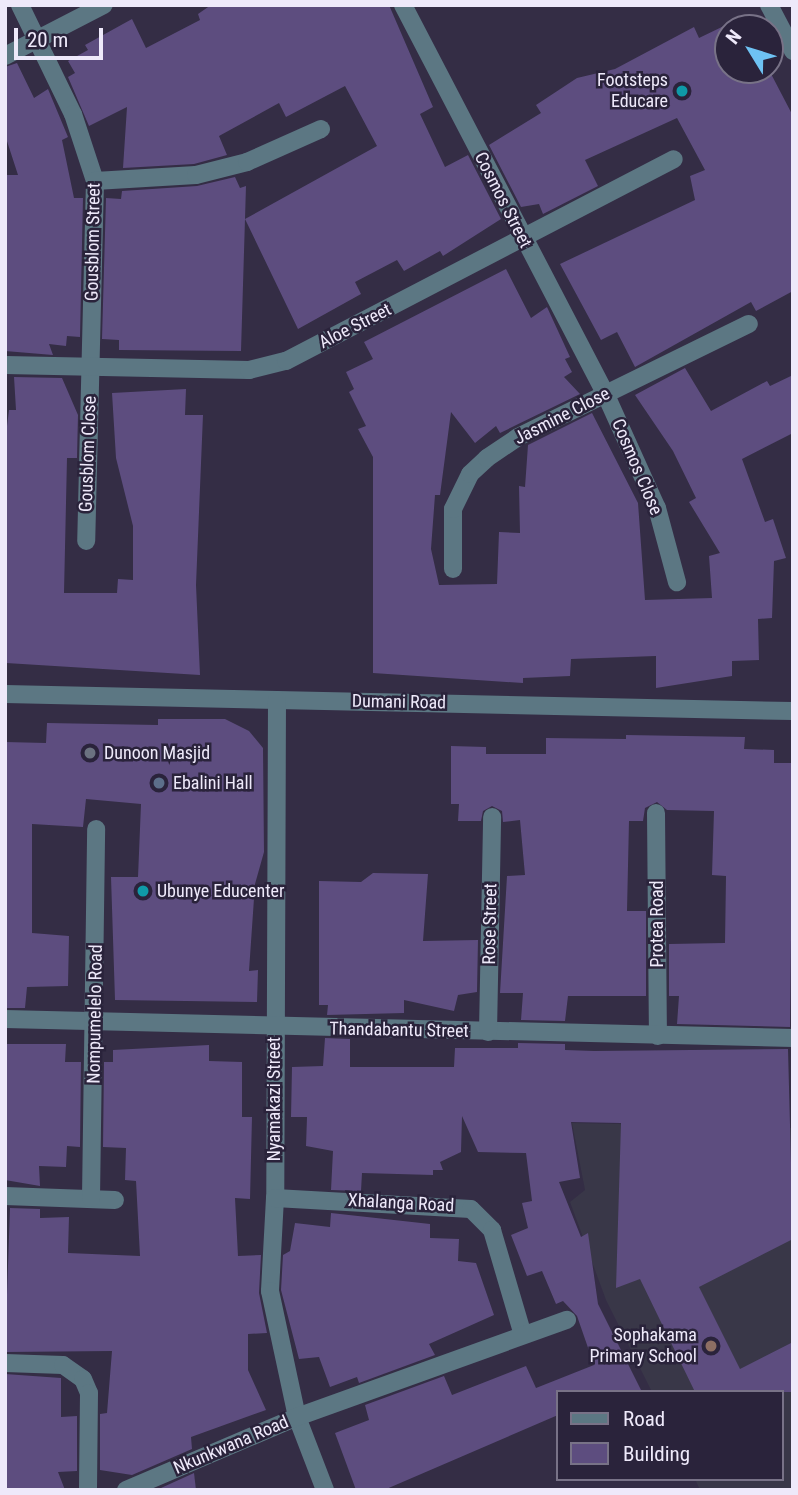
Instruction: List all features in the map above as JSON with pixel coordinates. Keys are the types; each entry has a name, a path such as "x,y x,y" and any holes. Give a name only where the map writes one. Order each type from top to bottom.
{"street":[{"name":"Gousblom Street","path":"20,5 86,147 95,181 91,368"},
{"path":"5,56 104,5"},
{"name":"Cosmos Street","path":"402,5 605,393"},
{"path":"769,5 793,51"},
{"path":"95,181 196,175 247,162 321,129"},
{"name":"Aloe Street","path":"5,365 91,368 269,367 524,241 674,159"},
{"name":"Jasmine Close","path":"453,569 453,509 470,474 518,437 749,324"},
{"name":"Gousblom Close","path":"86,541 91,368"},
{"name":"Cosmos Close","path":"605,393 657,508 677,582"},
{"name":"Dumani Road","path":"5,694 793,711"},
{"name":"Nyamakazi Street","path":"277,700 275,1198 270,1291 297,1418 325,1490"},
{"name":"Protea Road","path":"656,813 658,1036"},
{"name":"Rose Street","path":"488,1032 492,817"},
{"name":"Nompumelelo Road","path":"91,1198 96,1024 96,828"},
{"name":"Thandabantu Street","path":"5,1019 96,1024 793,1038"},
{"path":"5,1196 115,1200"},
{"name":"Xhalanga Road","path":"275,1198 471,1209 492,1230 523,1335"},
{"path":"297,1418 568,1320"},
{"path":"5,1363 64,1365 83,1379 89,1393 88,1490"},
{"name":"Nkunkwana Road","path":"126,1490 297,1418"}],"shaded area":[{"name":"Sophakama Primary School","path":"572,1123 793,1128 793,1490 700,1490 696,1481 784,1481 784,1390 651,1390 606,1300 570,1202 585,1190"}],"building":[{"path":"211,5 389,5 433,107 420,114 445,167 468,155 501,219 443,256 440,251 404,271 397,260 355,282 361,294 298,329 245,219 377,146 345,86 286,117 279,103 219,136 227,155 194,164 123,168 127,107 89,126 68,77 75,73 68,61 88,50 85,45 132,19 146,48 200,20 198,14"},
{"path":"694,27 699,38 714,31 714,84 776,84 793,116 793,291 756,311 751,302 635,367 617,332 601,340 560,264 695,200 690,176 705,170 677,118 585,160 598,186 543,214 539,204 521,207 489,145 541,113 536,105 577,78 615,69"},
{"path":"17,63 34,98 48,89 68,137 62,140 74,198 83,198 80,337 67,336 66,346 49,344 53,355 5,351 5,175 18,175 5,135 5,67"},
{"path":"235,177 240,188 246,186 241,351 119,350 119,340 102,339 106,198 121,199 122,191 197,186"},
{"path":"506,269 531,318 547,307 570,357 565,359 572,372 564,377 580,394 500,433 496,426 475,443 451,412 440,495 435,495 431,549 439,585 497,584 499,532 520,533 519,486 525,487 528,445 592,413 638,503 645,600 712,598 709,556 720,553 689,502 696,498 673,451 635,395 685,368 711,411 767,381 770,386 793,375 793,433 742,459 765,522 773,519 786,558 774,561 772,618 758,619 759,660 732,661 732,676 656,688 656,656 571,659 570,676 523,678 523,683 373,673 373,457 358,429 366,426 349,392 354,389 346,372 373,359 364,342"},
{"path":"14,377 62,378 78,415 77,458 67,458 64,593 117,593 118,579 133,580 133,526 116,458 112,393 186,389 185,415 203,415 196,585 200,675 6,663 5,442 9,410 16,410"},
{"path":"158,719 225,719 249,731 263,748 264,852 255,884 249,971 258,970 257,1002 115,1000 111,877 138,877 141,804 86,799 83,827 32,824 32,933 69,936 68,986 27,987 25,1008 5,1008 5,742 46,743 47,723 158,725"},
{"path":"626,735 745,737 744,749 774,750 774,763 793,763 790,1027 677,1024 679,996 669,996 669,944 725,943 726,876 712,875 714,811 667,810 657,802 645,808 643,821 629,821 627,911 646,911 646,996 568,996 565,1021 521,1020 523,993 500,993 507,876 525,875 520,820 503,822 502,811 492,806 483,811 481,821 458,821 459,804 451,804 451,746 486,747 486,754 546,754 546,738 626,739"},
{"path":"373,873 428,874 423,941 478,940 477,992 458,995 454,1011 404,1000 404,1013 327,1015 328,1005 319,1005 319,881 361,882"},
{"path":"325,1038 350,1039 350,1067 454,1067 455,1048 518,1048 518,1043 565,1044 565,1050 594,1051 788,1049 793,1239 699,1287 740,1369 793,1342 793,1392 694,1390 640,1279 616,1288 621,1123 571,1122 580,1178 559,1182 581,1237 588,1233 598,1304 641,1390 556,1390 556,1416 384,1490 356,1490 335,1433 369,1420 365,1405 444,1376 452,1395 526,1366 536,1388 594,1365 577,1316 563,1301 556,1304 542,1271 527,1276 511,1235 528,1228 522,1203 532,1201 526,1153 478,1152 462,1116 461,1152 440,1162 443,1170 433,1170 433,1175 362,1173 361,1191 331,1190 333,1151 306,1146 307,1117 291,1117 292,1067 323,1066"},
{"path":"5,1044 66,1044 65,1062 81,1062 80,1147 67,1146 66,1167 39,1166 40,1186 5,1180"},
{"path":"209,1045 209,1061 242,1062 242,1117 252,1117 250,1199 235,1198 238,1256 261,1255 259,1293 267,1333 248,1334 248,1370 266,1410 191,1437 192,1449 132,1475 100,1470 100,1414 107,1413 112,1351 5,1352 10,1208 40,1209 40,1218 69,1217 68,1253 140,1256 136,1181 125,1180 126,1148 103,1147 104,1062 113,1062 113,1050"},
{"path":"331,1213 430,1224 430,1238 459,1239 458,1261 476,1263 494,1315 429,1344 435,1355 359,1383 357,1377 330,1387 319,1357 299,1359 281,1290 283,1255 290,1251 295,1223 330,1227"},
{"path":"5,1374 61,1378 61,1417 77,1416 77,1471 58,1472 65,1490 5,1490"},
{"path":"194,1473 196,1490 161,1488"}],"place":[{"name":"Footsteps Educare","path":"682,91"},
{"name":"Dunoon Masjid","path":"90,753"},
{"name":"Ebalini Hall","path":"159,783"},
{"name":"Ubunye Educenter","path":"143,891"},
{"name":"Sophakama Primary School","path":"711,1346"}]}
